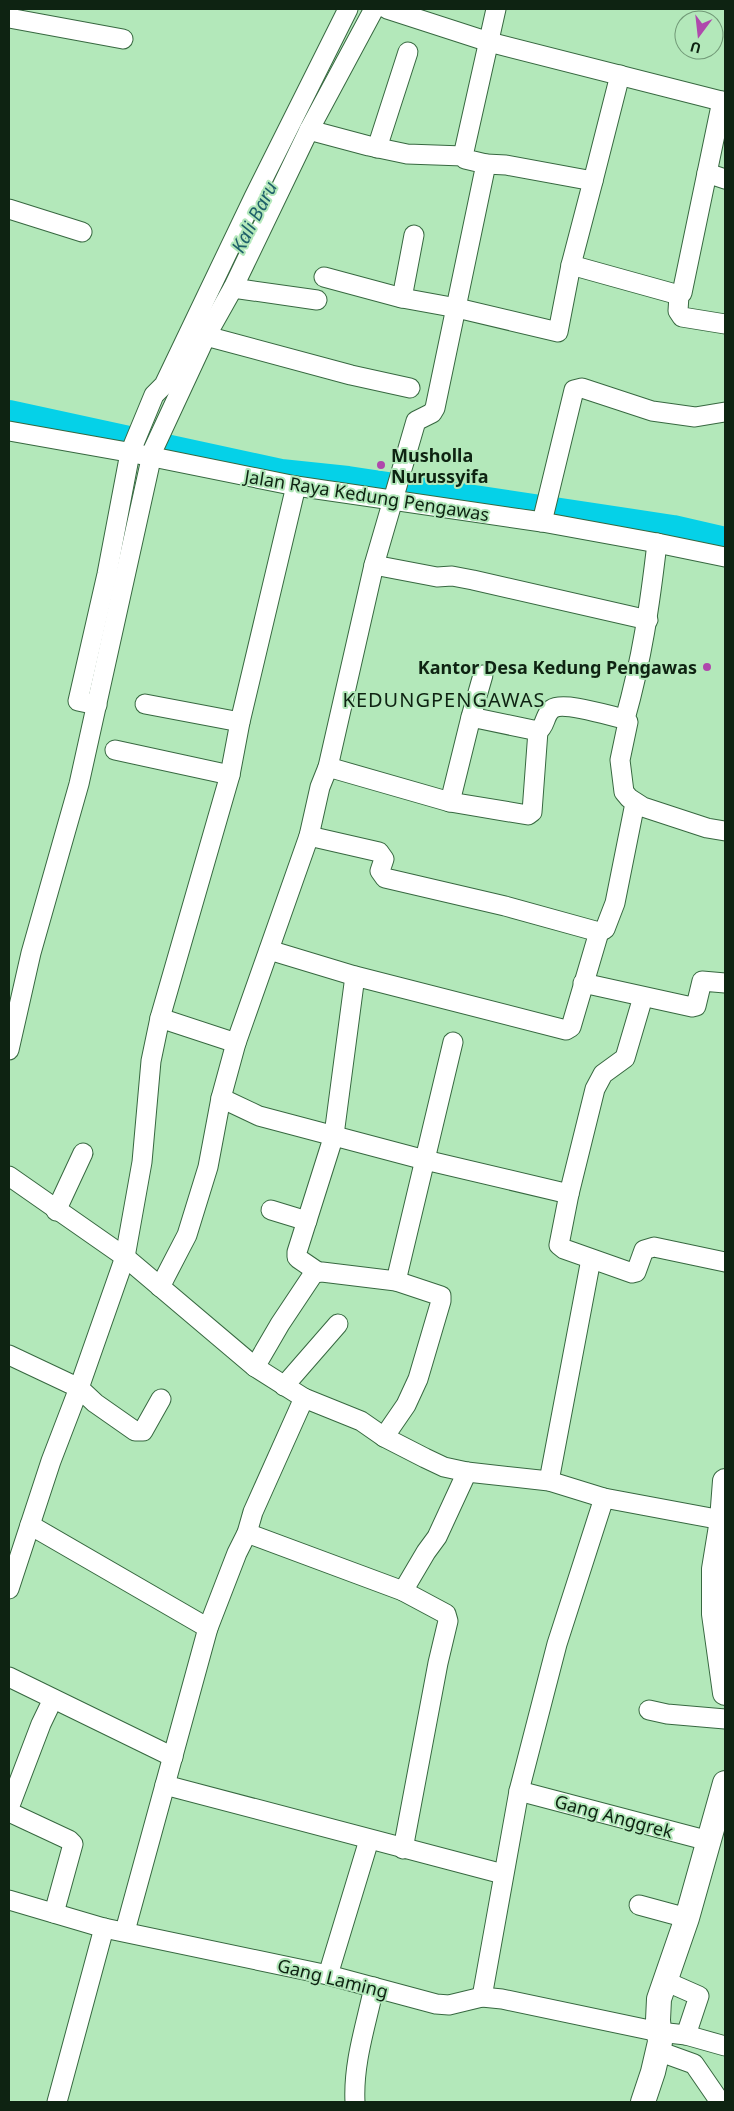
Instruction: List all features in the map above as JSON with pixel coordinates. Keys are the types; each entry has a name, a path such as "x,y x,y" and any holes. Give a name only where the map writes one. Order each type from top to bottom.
{"main road":[{"path":"725,1481 722,1520 714,1569 720,1617 725,1693"},
{"path":"643,2102 659,2042 659,1999 687,1918 725,1783"}],"street":[{"path":"9,1050 32,953 79,784 91,703 116,576 145,452 154,395 164,386 254,197 348,9"},
{"path":"145,452 233,288 309,130 374,9"},
{"path":"387,9 490,42 724,101 716,176 684,291 679,295 678,311 682,317 725,324"},
{"path":"463,156 496,9"},
{"path":"9,18 123,39"},
{"path":"376,148 408,52"},
{"path":"324,277 402,298 457,308 558,332 570,265 620,75"},
{"path":"309,130 376,148 417,155 463,156 465,159 486,164 506,165 593,181"},
{"path":"160,1286 188,1235 208,1167 221,1098 236,1042 309,836 320,788 328,767 374,565 414,424 417,420 432,413 435,408 486,164"},
{"path":"9,209 82,232"},
{"path":"402,298 414,235"},
{"path":"570,265 679,295"},
{"path":"233,288 317,300"},
{"path":"206,336 351,375 410,388"},
{"path":"545,513 576,388 582,388 652,411 694,417 725,412"},
{"name":"Jalan Raya Kedung Pengawas","path":"9,431 145,452 296,486 396,491 545,513 657,542 725,557"},
{"path":"9,1589 51,1461 125,1257 142,1162 151,1062 160,1018 230,776 240,722 296,486"},
{"path":"625,719 638,674 648,620 657,542"},
{"path":"374,565 473,580 648,620"},
{"path":"450,802 483,675"},
{"path":"145,704 240,722"},
{"path":"328,767 450,802 528,815 532,812 538,731 542,729 548,713 553,708 559,706 625,719 629,723 620,760 624,792 635,803 707,828 725,831"},
{"path":"471,717 538,731"},
{"path":"115,750 230,776"},
{"path":"309,836 379,852 384,859 380,871 385,878 505,906 599,932 605,929 615,903 635,803"},
{"path":"269,950 355,976 566,1030 571,1027 599,932"},
{"path":"355,976 334,1135 297,1257 318,1272 396,1281 438,1295 441,1301 418,1379 406,1405 384,1437"},
{"path":"583,983 694,1007 702,981 725,983"},
{"path":"643,997 625,1058 603,1074 595,1088 568,1194 559,1245 564,1249 632,1273 636,1272 644,1250 654,1247 725,1262"},
{"path":"160,1018 236,1042"},
{"path":"396,1281 454,1042"},
{"path":"221,1098 259,1116 425,1160 568,1194"},
{"path":"56,1211 82,1153"},
{"path":"9,1176 56,1211 125,1257 255,1367 304,1398 361,1421 384,1437 444,1467 466,1472 549,1481 604,1498 722,1520"},
{"path":"271,1210 307,1221"},
{"path":"549,1481 591,1259"},
{"path":"255,1367 302,1291 314,1273 318,1272"},
{"path":"284,1386 338,1324"},
{"path":"9,1355 79,1388 95,1403 139,1432 143,1431 161,1399"},
{"path":"125,1931 208,1628 237,1553 247,1534 253,1512 304,1398"},
{"path":"403,1591 426,1552 438,1537 466,1472"},
{"path":"482,1997 519,1791 557,1644 604,1498"},
{"path":"30,1525 208,1628"},
{"path":"247,1534 403,1591 446,1614 448,1621 438,1663 403,1849"},
{"path":"9,1677 173,1757"},
{"path":"9,1808 41,1724 53,1699"},
{"path":"649,1710 667,1714 725,1719"},
{"path":"165,1785 503,1874"},
{"name":"Gang Anggrek","path":"519,1791 709,1841"},
{"path":"9,1812 69,1840 73,1844 54,1913"},
{"path":"328,1975 369,1840"},
{"name":"Gang Laming","path":"9,1900 104,1928 328,1975 436,2004 449,2005 482,1997 508,2000 659,2042"},
{"path":"639,1905 687,1918"},
{"path":"57,2102 104,1928"},
{"path":"665,1981 699,1996 686,2035"},
{"path":"355,2102 354,2084 357,2064 374,1987"},
{"path":"659,2042 686,2035 725,2046"},
{"path":"659,2042 694,2064 716,2096"}],"waterway":[{"path":"9,414 281,473 348,480 673,529 725,541"}],"place":[{"name":"Musholla Nurussyifa","path":"381,465"},
{"name":"Kantor Desa Kedung Pengawas","path":"707,667"}],"district":[{"name":"KEDUNGPENGAWAS","path":"444,699"}],"water label":[{"name":"Kali Baru","path":"254,217"}]}
